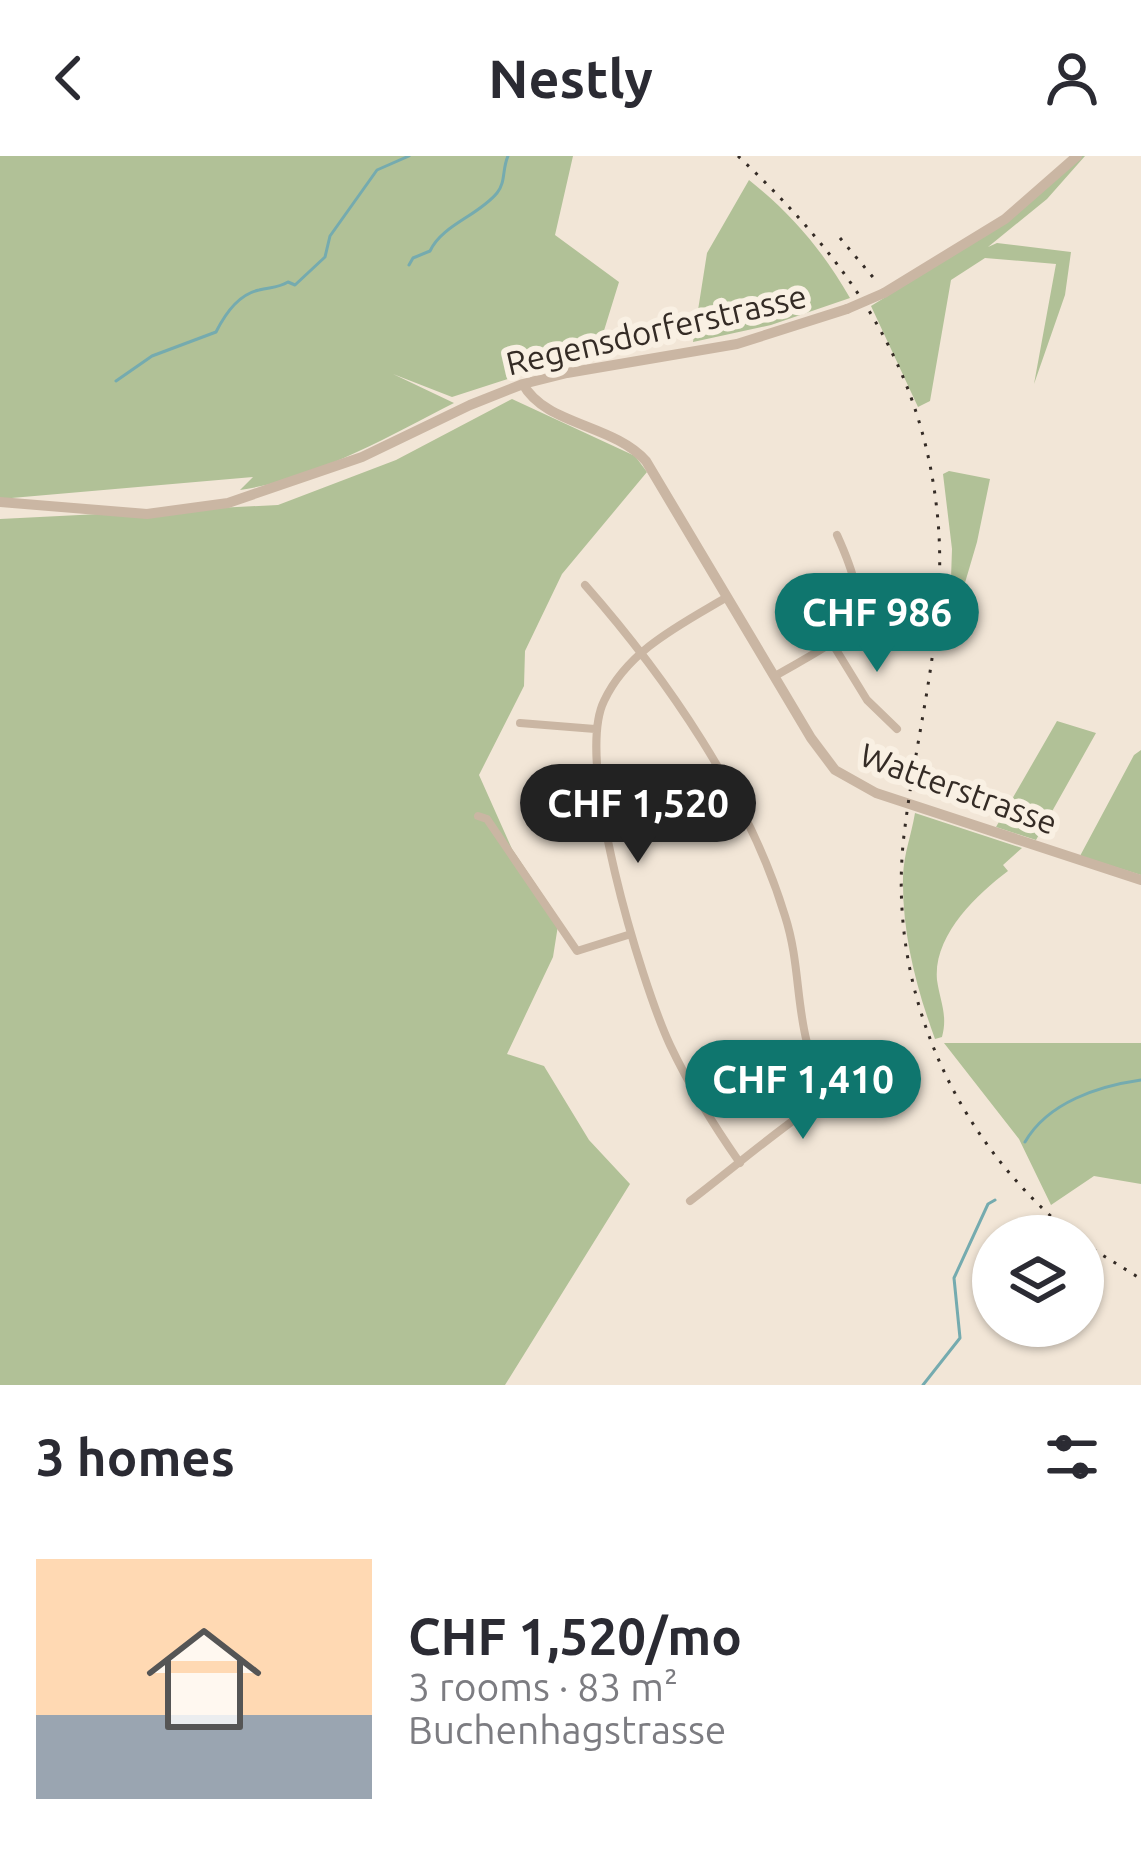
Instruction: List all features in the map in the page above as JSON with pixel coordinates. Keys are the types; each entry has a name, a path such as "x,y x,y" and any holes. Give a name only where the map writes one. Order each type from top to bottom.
{"street":[{"name":"Regensdorferstrasse","path":"0,502 147,514 228,503 362,457 523,384 737,344 847,309 934,266 1005,219 1077,156"},
{"name":"Watterstrasse","path":"523,384 537,403 621,439 638,452 820,752 852,782 1141,880"},
{"path":"775,676 832,643 854,618 860,594 837,535"},
{"path":"585,585 643,650 755,839 787,919 807,1054 830,1094"},
{"path":"727,597 643,650 619,673 595,729 598,772 644,983 671,1046 740,1163"},
{"path":"832,643 867,700 897,729"},
{"path":"520,723 595,729"},
{"path":"478,817 487,820 577,951 631,934"},
{"path":"691,1201 830,1094 862,1073 901,1058"}],"green space":[{"path":"0,156 573,156 555,235 619,282 598,350 452,397 393,374 454,403 296,477 240,490 253,477 0,499"},
{"path":"1085,156 1047,199 988,247 997,243 1071,252 1065,295 1034,384 1056,264 985,258 951,280 930,401 918,407 871,306 998,228"},
{"path":"749,180 806,234 850,298 771,325 693,342 707,253"},
{"path":"512,399 635,456 647,472 562,574 525,651 524,686 479,775 512,849 559,919 553,957 507,1054 544,1066 589,1140 630,1184 505,1385 0,1385 0,519 278,505 396,460"},
{"path":"949,471 990,479 949,637 952,549 943,474"},
{"path":"1057,721 1096,733 1036,840 996,827"},
{"path":"1141,750 1141,875 1080,856"},
{"path":"915,813 1022,848 1003,865 1008,871 959,918 942,948 937,980 944,1029 942,1037 935,1039 916,980 903,898"},
{"path":"944,1043 1141,1043 1141,1184 1094,1176 1051,1205 1019,1139"}],"waterway":[{"path":"116,381 152,356 216,332 228,312 252,292 288,282 295,285 325,257 330,236 377,170 409,156"},
{"path":"409,265 497,193 508,156"},
{"path":"1025,1142 1061,1106 1141,1080"},
{"path":"923,1385 960,1338 954,1278 988,1204 995,1200"}],"railway":[{"path":"738,156 844,273 872,315 914,406 928,457 940,551 936,630 905,827 901,885 905,943 917,999 961,1105 993,1153 1051,1215"},
{"path":"840,238 877,282"},
{"path":"1104,1256 1141,1279"}]}
